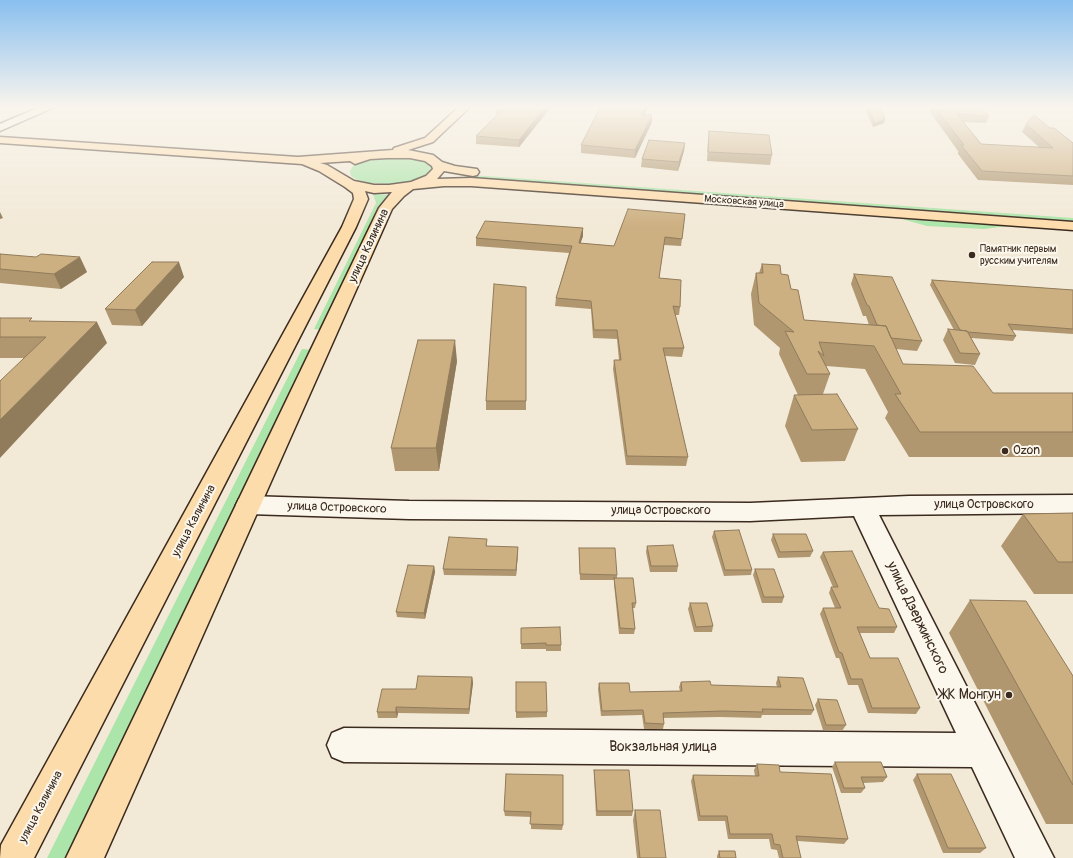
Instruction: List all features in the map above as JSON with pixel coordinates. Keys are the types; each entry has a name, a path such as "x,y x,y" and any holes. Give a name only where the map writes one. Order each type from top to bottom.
{"main road":[{"path":"86,146 298,161 372,156"},
{"path":"346,181 340,173 345,165 372,156 413,146"},
{"path":"412,185 430,178 439,170 429,146"},
{"name":"Московская улица","path":"372,156 410,154 421,156 465,172 1073,215"},
{"path":"298,161 324,168 346,181"},
{"name":"Московская улица","path":"346,181 374,188 444,182 471,182 1073,226"},
{"name":"улица Калинина","path":"14,858 294,334 358,208 361,199 358,192 346,181"},
{"name":"улица Калинина","path":"85,858 386,208 399,193 412,185"},
{"path":"294,334 328,334"}],"street":[{"name":"улица Островского","path":"248,505 409,510 750,512 909,505 1073,504"},
{"name":"улица Дзержинского","path":"862,507 1035,858"},
{"name":"Вокзальная улица","path":"344,745 982,750"}],"green space":[{"path":"399,155 428,162 431,166 431,170 427,175 419,179 395,184 369,183 351,176 350,171 353,166 361,162 372,158"},
{"path":"458,174 1073,218 1073,222 471,179"},
{"path":"373,194 395,195 323,330 314,329 376,203"},
{"path":"891,216 1015,225 984,229 927,226"},
{"path":"302,349 314,350 72,858 47,858"}],"building":[{"path":"592,146 637,146 635,150"},
{"path":"647,146 684,146 679,162 642,159"},
{"path":"708,146 771,146 772,155 708,152"},
{"path":"962,146 1018,146 1053,148 1051,146 1073,146 1073,176 982,171"},
{"path":"628,209 685,214 682,239 665,237 659,278 681,280 680,307 673,306 684,348 663,348 688,457 627,456 614,360 621,360 617,330 594,330 591,301 556,298 572,246 476,238 485,221 583,228 579,243 614,246"},
{"path":"0,254 36,257 41,254 80,257 54,274 0,269"},
{"path":"152,262 179,262 135,310 105,309"},
{"path":"762,264 780,265 781,274 788,275 791,289 798,290 804,320 886,326 903,364 973,366 993,393 1073,393 1073,432 920,432 895,394 901,394 874,346 819,342 824,356 818,351 830,374 807,374 785,331 794,332 759,303 756,273 763,273"},
{"path":"854,274 892,277 922,341 891,338 886,326 877,325"},
{"path":"932,280 1073,290 1073,329 1008,324 1016,336 960,330"},
{"path":"494,284 526,287 526,401 486,401"},
{"path":"0,318 32,318 29,321 97,322 0,420 0,381 46,337 0,337"},
{"path":"948,329 967,331 980,354 960,353"},
{"path":"418,340 455,340 436,448 391,448"},
{"path":"837,394 858,429 812,430 794,395"},
{"path":"1073,513 1073,562 1058,562 1023,514"},
{"path":"739,530 752,570 725,570 714,531"},
{"path":"773,534 806,534 813,551 780,552"},
{"path":"449,537 487,539 486,546 518,547 516,570 443,569"},
{"path":"673,545 678,566 651,566 647,546"},
{"path":"579,548 615,548 617,575 580,574"},
{"path":"852,551 879,608 889,609 897,627 857,627 870,658 898,658 920,708 872,708 862,679 851,679 842,653 839,652 823,608 841,608 831,587 838,587 823,552"},
{"path":"408,565 434,566 424,613 396,612"},
{"path":"755,569 774,569 784,597 764,597"},
{"path":"614,578 633,578 636,603 632,603 635,629 620,628"},
{"path":"970,600 1026,601 1073,676 1073,785"},
{"path":"690,603 707,603 713,626 696,627"},
{"path":"560,627 561,645 546,645 546,643 521,644 521,628"},
{"path":"418,676 472,677 469,709 396,707 396,712 377,712 382,689 416,689"},
{"path":"778,677 803,678 814,710 762,709 763,712 722,711 663,713 664,724 645,723 643,710 602,711 599,683 629,683 630,692 682,691 681,682 710,681 711,685 781,687"},
{"path":"516,682 546,682 547,712 516,712"},
{"path":"818,699 837,700 846,725 826,725"},
{"path":"835,762 881,762 887,777 861,777 865,788 844,788"},
{"path":"757,764 779,765 780,772 831,774 848,839 796,836 801,858 783,858 780,845 774,844 772,834 730,834 727,816 700,816 693,775 759,776"},
{"path":"594,770 629,770 633,811 597,811"},
{"path":"506,774 563,775 563,825 530,824 531,812 504,811"},
{"path":"917,774 951,774 986,848 948,848"},
{"path":"635,810 660,810 666,858 640,858"},
{"path":"719,851 735,851 736,858 720,858"}],"place":[{"name":"Памятник первым русским учителям","path":"972,255"},
{"name":"Ozon","path":"1005,451"},
{"name":"ЖК Монгун","path":"1009,695"}]}
